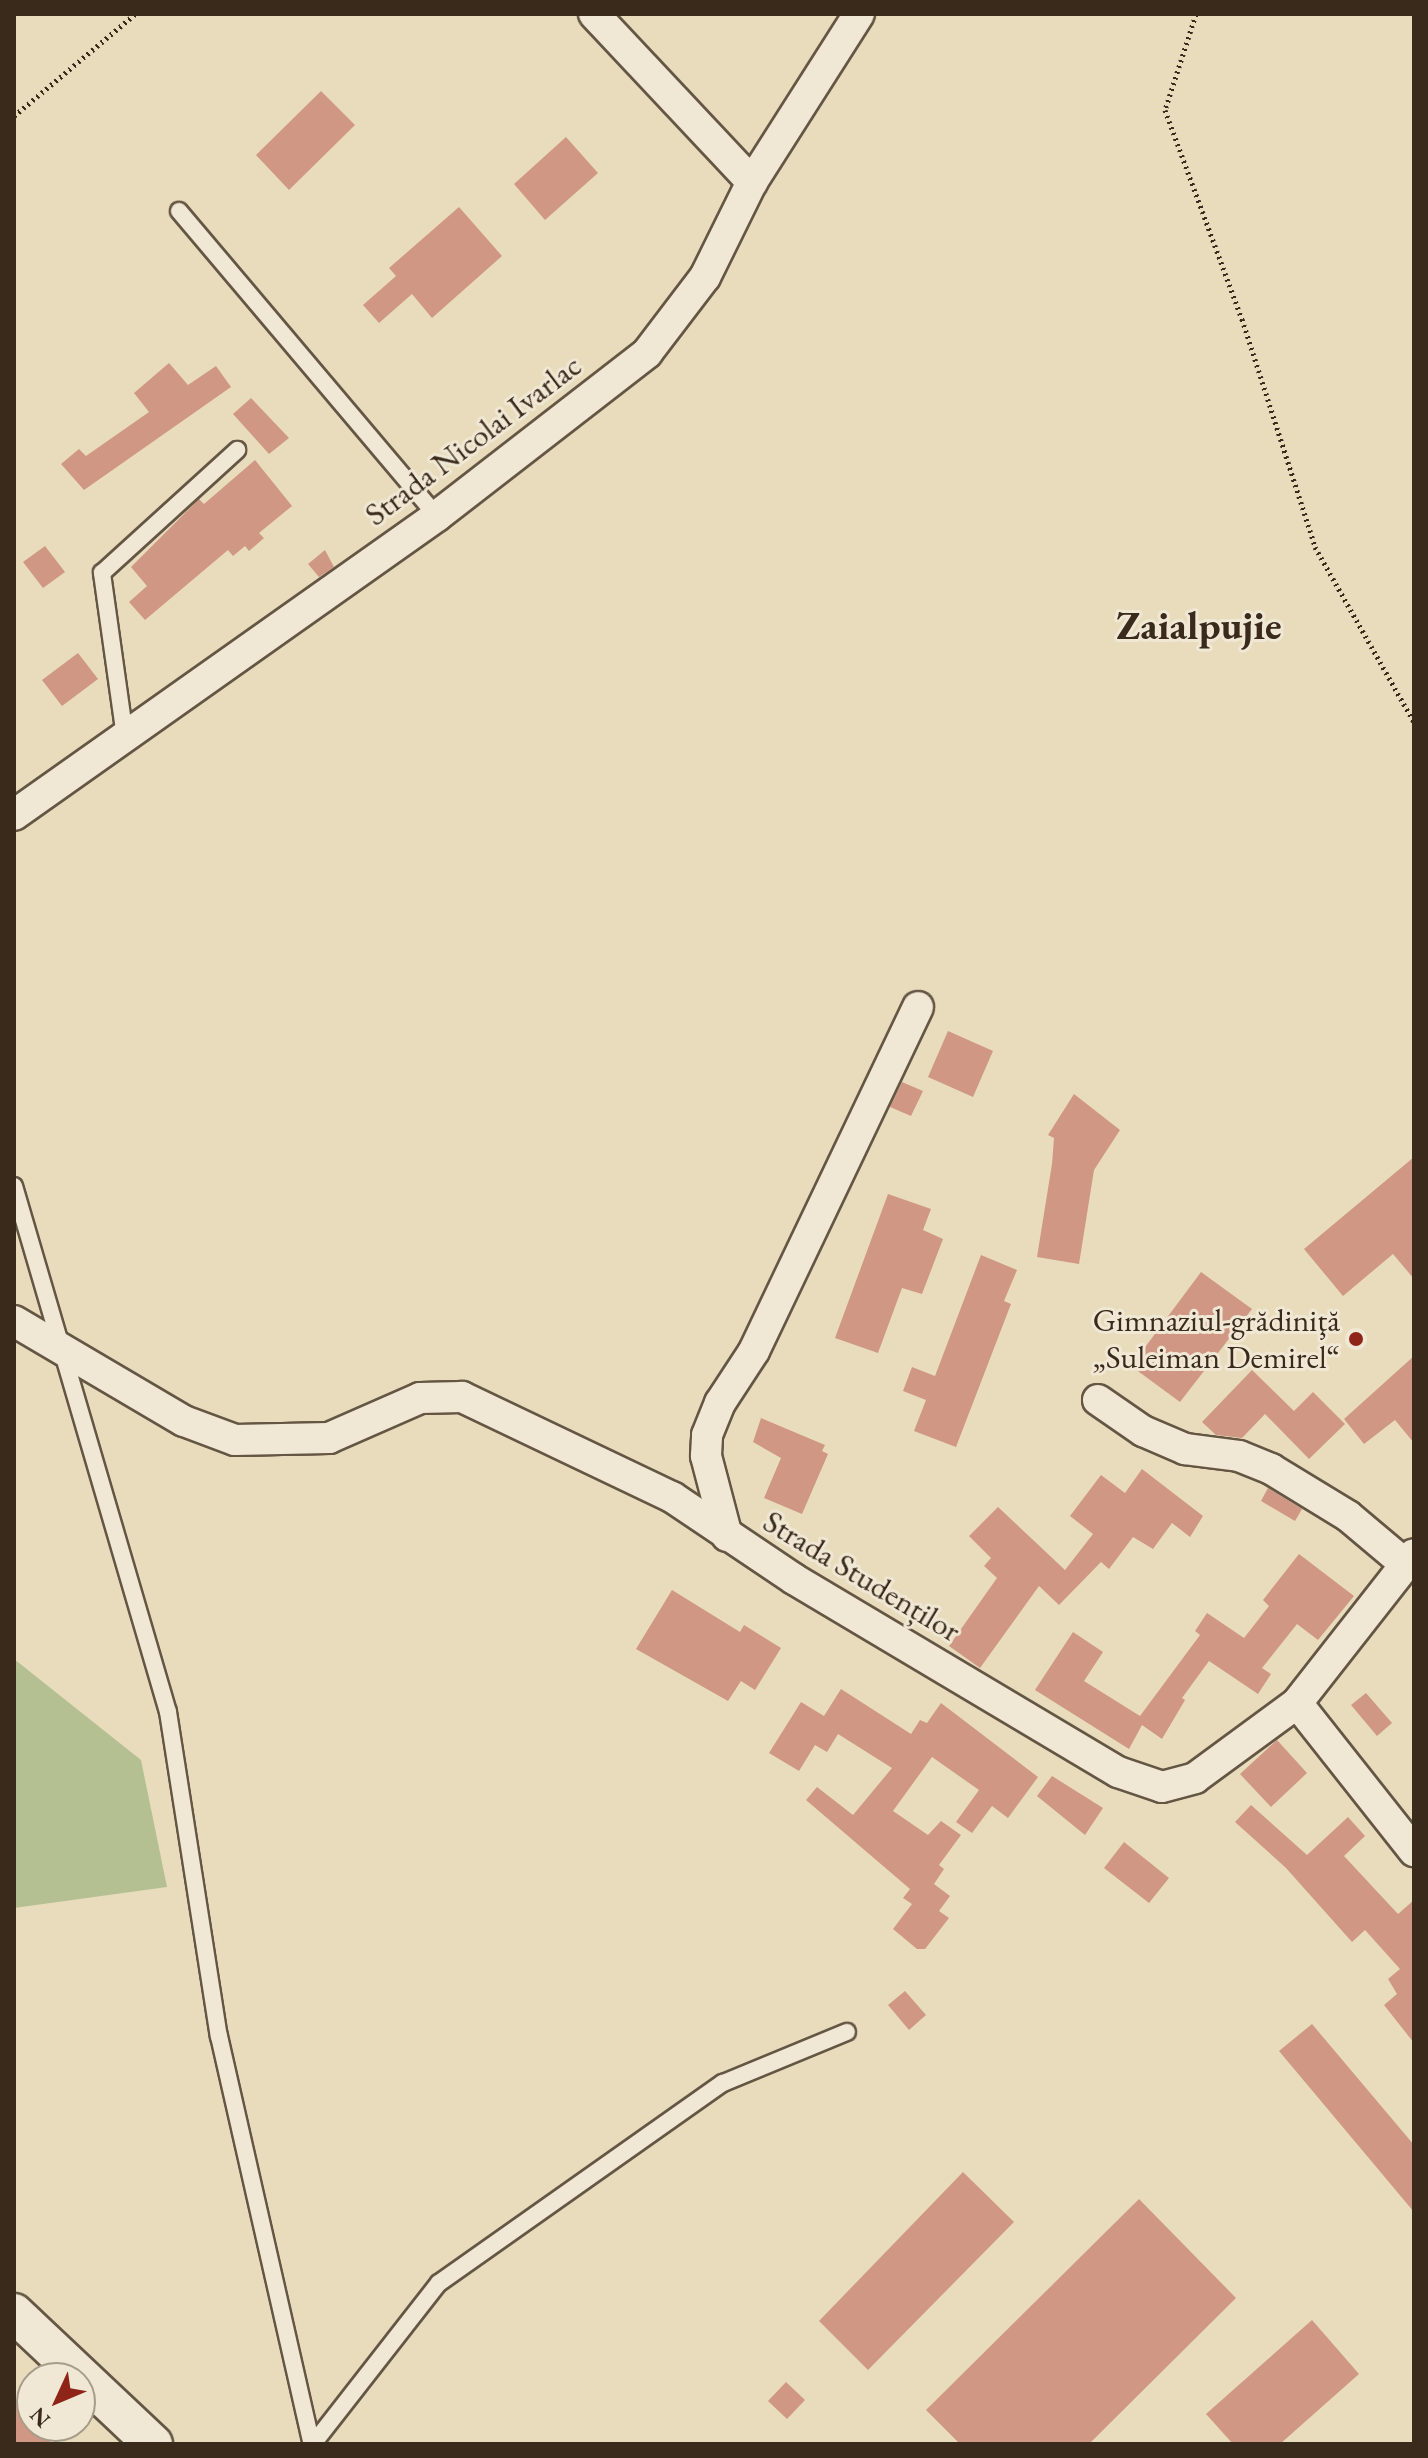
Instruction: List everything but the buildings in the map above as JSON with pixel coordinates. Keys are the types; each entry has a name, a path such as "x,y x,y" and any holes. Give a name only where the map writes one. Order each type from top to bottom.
{"street":[{"path":"594,14 752,182"},
{"name":"Strada Nicolai Ivarlac","path":"14,815 437,516 647,353 705,277 752,182 859,14"},
{"name":"Strada Studenților","path":"918,1007 761,1337 707,1435 706,1456 727,1536 1142,1782 1178,1786 1195,1778 1297,1703 1410,1559"},
{"path":"14,1321 184,1421 235,1440 329,1438 420,1398 462,1397 620,1469 672,1497 727,1536"},
{"path":"1098,1400 1143,1431 1185,1449 1239,1456 1271,1469 1410,1559"},
{"path":"1297,1703 1414,1851"},
{"path":"14,2313 153,2444"}],"lane":[{"path":"179,211 437,516"},
{"path":"125,737 102,573 237,450"},
{"path":"14,1186 168,1712 219,2036 312,2444"},
{"path":"312,2444 439,2283 723,2083 847,2032"}],"path":[{"path":"14,116 135,14"},
{"path":"1196,14 1165,110 1242,319 1315,547 1414,722"}],"green space":[{"path":"14,1659 141,1760 167,1887 14,1908"}],"place":[{"name":"Gimnaziul-grădiniţă „Suleiman Demirel“","path":"1356,1339"}],"district":[{"name":"Zaialpujie","path":"1199,625"}]}
